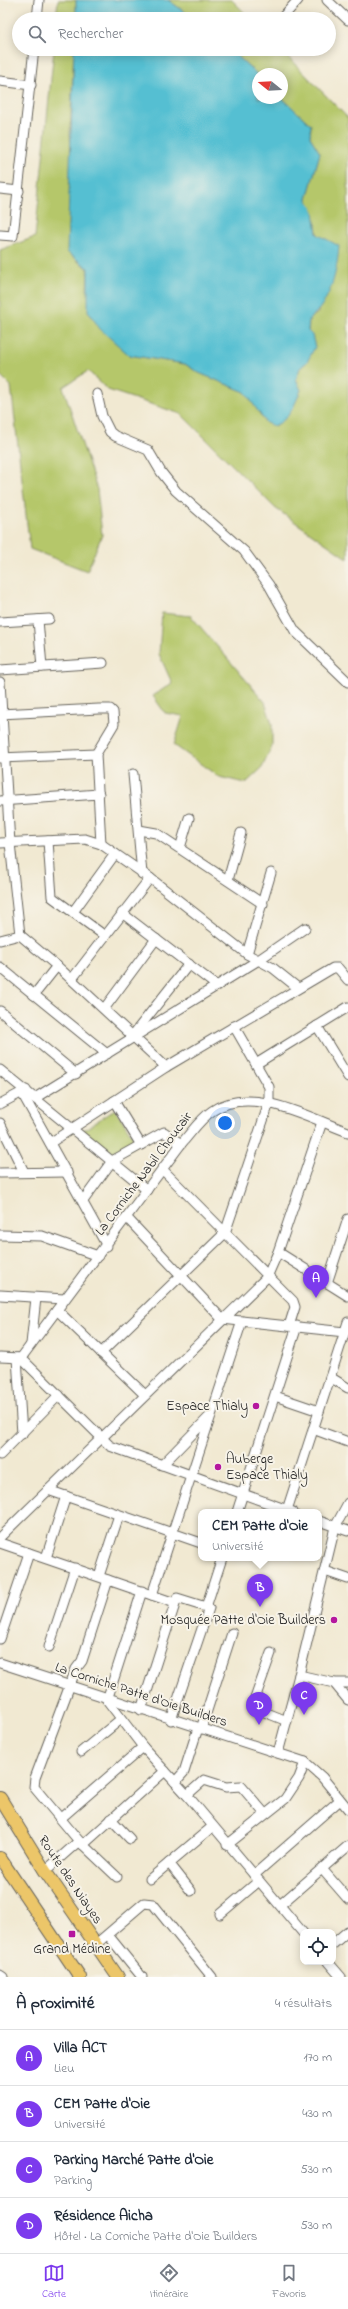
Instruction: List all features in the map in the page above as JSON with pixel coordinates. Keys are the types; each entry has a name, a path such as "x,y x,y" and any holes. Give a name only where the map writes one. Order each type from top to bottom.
{"main road":[{"name":"Route des Niayes","path":"0,1798 45,1871 118,1977"},
{"path":"0,1858 80,1977"}],"street":[{"path":"38,12 39,0"},
{"path":"287,12 298,0"},
{"path":"327,0 348,20"},
{"path":"0,235 12,236 19,191 33,56"},
{"path":"0,81 31,85"},
{"path":"0,189 19,191"},
{"path":"97,394 102,416 110,432 115,436 148,450 161,472 176,491 244,551 269,585 295,630 348,682"},
{"path":"0,622 49,619"},
{"path":"38,620 42,667"},
{"path":"0,670 103,663"},
{"path":"0,682 4,801 20,935 72,979 166,1067"},
{"path":"1,714 110,709 115,717 114,724 96,754 101,844"},
{"path":"2,758 96,754"},
{"path":"72,979 122,914 146,876 133,774"},
{"path":"4,801 99,794"},
{"path":"180,848 189,818"},
{"path":"139,830 156,834 180,848 263,904"},
{"path":"228,880 241,833"},
{"path":"0,843 85,839 101,844 146,876 247,954 257,961 273,968 298,988"},
{"path":"48,841 52,897 105,936"},
{"path":"73,912 115,854"},
{"path":"247,954 263,904 270,873"},
{"path":"122,914 217,986"},
{"path":"35,1098 257,961 305,928"},
{"path":"0,940 20,935"},
{"path":"104,1009 156,939"},
{"path":"133,1037 189,964"},
{"path":"34,994 57,966"},
{"path":"0,967 107,1054"},
{"path":"50,1143 166,1067 332,968 338,968 348,980"},
{"path":"256,1064 348,1007"},
{"path":"0,1011 76,1074"},
{"path":"102,1353 225,1233 270,1103 269,1088 234,1026"},
{"path":"317,1026 348,1077"},
{"path":"0,1070 24,1092 35,1098 147,1190"},
{"path":"0,1104 24,1092"},
{"path":"24,1092 50,1143 107,1246"},
{"name":"La Corniche Nabil Choucair","path":"19,1358 107,1246 181,1144 201,1121 222,1105 234,1100 249,1100 270,1103 348,1132"},
{"path":"114,1101 141,1145"},
{"path":"0,1537 222,1319 268,1277 278,1252 322,1122"},
{"path":"0,1123 24,1172"},
{"path":"83,1201 112,1161 164,1132 181,1144"},
{"path":"162,1169 295,1304 293,1326 275,1396 238,1509"},
{"path":"0,1172 67,1172"},
{"path":"127,1218 222,1319 345,1332"},
{"path":"327,1283 348,1219"},
{"path":"0,1235 42,1236 98,1256"},
{"path":"278,1252 348,1296"},
{"path":"0,1295 64,1299"},
{"path":"31,1344 36,1298"},
{"path":"57,1310 145,1395"},
{"path":"152,1594 242,1321"},
{"path":"291,1509 313,1429 348,1322"},
{"path":"0,1357 19,1358 59,1395 110,1446 284,1509"},
{"path":"19,1358 22,1434"},
{"path":"330,1377 348,1388"},
{"path":"0,1455 59,1395"},
{"path":"275,1396 319,1411"},
{"path":"162,1465 211,1415"},
{"path":"313,1429 348,1442"},
{"path":"48,1490 198,1542"},
{"path":"46,1558 66,1496"},
{"path":"278,1753 299,1675 335,1527 348,1503"},
{"path":"99,1576 119,1515"},
{"path":"322,1522 348,1531"},
{"path":"0,1543 175,1602"},
{"path":"0,1639 29,1553"},
{"path":"171,1720 208,1608 206,1607 221,1561"},
{"path":"49,1647 75,1568"},
{"path":"325,1571 348,1580"},
{"path":"108,1580 82,1662 76,1669 34,1787 81,1843 117,1877"},
{"path":"142,1591 107,1700 143,1747 187,1795 227,1845 300,1929"},
{"path":"141,1710 177,1598 206,1607"},
{"path":"175,1782 184,1772 232,1633"},
{"path":"271,1653 252,1707 287,1721"},
{"name":"La Corniche Patte d'Oie Builders","path":"0,1663 107,1700 305,1762 322,1777 348,1809"},
{"path":"299,1675 334,1683 348,1683"},
{"path":"334,1683 348,1700"},
{"path":"81,1752 121,1719"},
{"path":"61,1818 143,1747"},
{"path":"227,1845 292,1791 305,1762"},
{"path":"45,1871 111,1819 165,1771"},
{"path":"187,1795 204,1780 226,1786 241,1786 265,1814"},
{"path":"220,1914 256,1878 340,1800"},
{"path":"111,1819 130,1839"},
{"path":"150,1879 212,1826"},
{"path":"280,1905 348,1846"},
{"path":"169,1863 191,1890"},
{"path":"322,1868 348,1898"},
{"path":"95,1945 144,1903 153,1904 212,1977"},
{"path":"336,1941 348,1931"},
{"path":"108,1935 142,1977"},
{"path":"331,1965 341,1977"},
{"path":"0,1974 3,1977"}],"green space":[{"path":"58,0 76,0 76,12 57,12"},
{"path":"168,0 232,0 244,12 185,12"},
{"path":"53,56 74,56 70,134 77,261 88,268 87,290 129,355 185,364 199,373 246,392 266,423 301,391 296,379 300,368 307,362 309,319 318,313 318,239 316,224 307,199 320,153 310,137 311,125 288,104 288,68 252,68 252,69 238,56 287,56 348,118 348,559 275,508 181,414 108,390 88,371 63,387 97,489 102,535 87,571 30,549 11,386 0,375 0,250 35,237"},
{"path":"162,613 191,616 265,702 272,724 272,746 262,768 246,783 219,777 174,745 183,716 165,713 153,696 172,683 159,654"},
{"path":"115,1109 138,1144 113,1159 81,1132"}],"water":[{"path":"76,0 168,0 185,12 76,12"},
{"path":"74,56 238,56 252,69 252,104 288,104 311,125 310,137 320,153 307,199 314,211 317,234 339,246 337,266 332,286 323,304 309,319 308,331 312,335 315,347 307,362 300,368 296,379 301,390 291,411 284,420 274,426 266,423 245,392 199,373 185,364 129,355 100,329 88,311 88,268 67,252"}],"place":[{"name":"Villa ACT","path":"316,1298"},
{"name":"Espace Thialy","path":"256,1406"},
{"name":"Auberge Espace Thialy","path":"218,1467"},
{"name":"CEM Patte d'Oie","path":"260,1607"},
{"name":"Mosquée Patte d'Oie Builders","path":"334,1620"},
{"name":"Parking Marché Patte d'Oie","path":"304,1715"},
{"name":"Résidence Aicha","path":"259,1725"},
{"name":"Grand Médine","path":"72,1934"}]}
